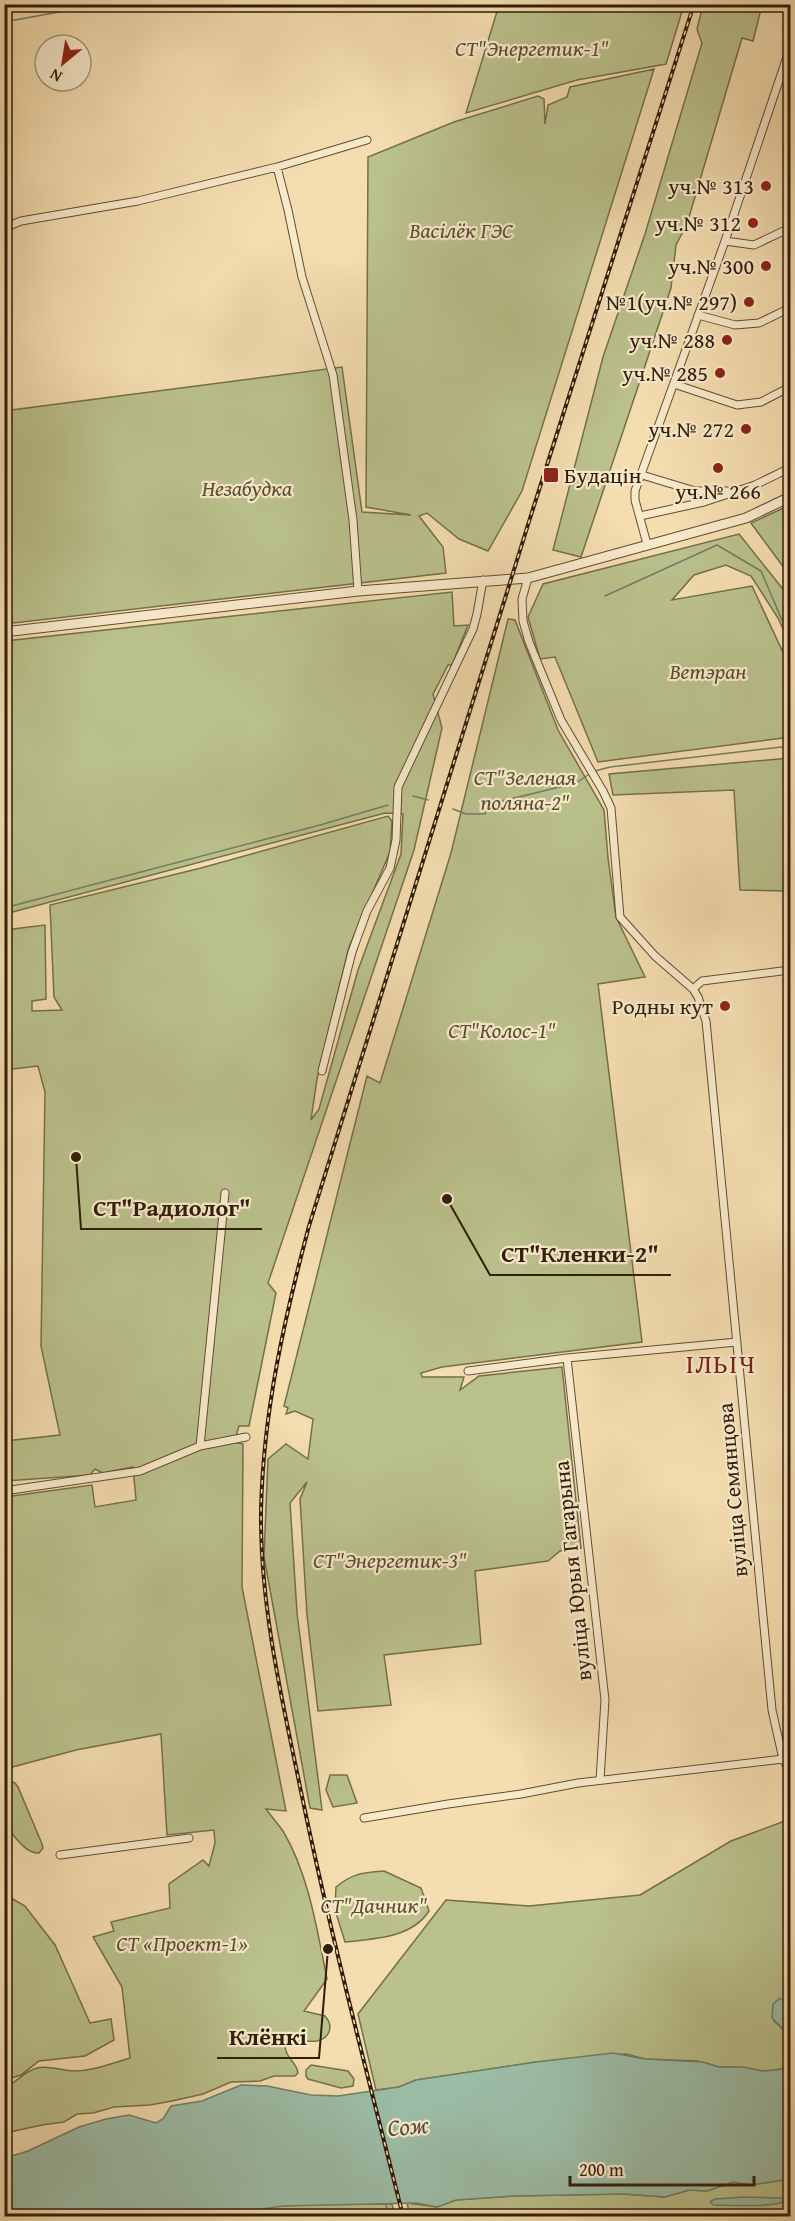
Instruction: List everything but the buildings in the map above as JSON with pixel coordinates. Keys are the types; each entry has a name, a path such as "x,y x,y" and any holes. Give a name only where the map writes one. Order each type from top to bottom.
{"street":[{"path":"647,544 635,495 788,67 790,48"},
{"path":"4,228 21,220 138,201 277,167 367,140"},
{"path":"277,167 302,277 333,375 353,520 358,591"},
{"path":"725,241 754,245 790,228"},
{"path":"698,315 735,325 759,323 790,308"},
{"path":"674,384 737,405 761,402 790,387"},
{"path":"639,516 704,502 790,468"},
{"path":"642,475 696,491 737,490"},
{"path":"4,632 358,591 528,578 746,518 790,497"},
{"name":"вуліца Семянцова","path":"528,578 522,599 523,621 529,642 561,720 611,808 620,916 655,956 693,989 706,1021 772,1710 783,1759 790,1771"},
{"path":"322,1071 352,952 367,911 390,868 396,840 398,787 472,629 483,580"},
{"path":"693,989 702,981 790,970"},
{"path":"200,1446 225,1194"},
{"path":"468,1371 567,1358 737,1342"},
{"name":"вуліца Юрыя Гагарына","path":"567,1358 605,1700 600,1780"},
{"path":"4,1491 140,1471 200,1446 246,1437"},
{"path":"364,1818 600,1780 783,1759"},
{"path":"60,1855 189,1838"}],"green space":[{"name":"СТ\"Энергетик-1\"","path":"499,4 684,5 666,64 577,80 466,113"},
{"path":"703,5 762,5 753,41 742,38 687,224 676,245 671,288 581,557 553,550 603,357 645,234 702,43 697,29"},
{"path":"654,69 522,491 488,551 459,539 427,513 419,516 443,547 446,573 5,624 4,411 342,367 362,512 411,515 366,507 368,157 454,122 538,96 544,99 545,124 548,105 567,97 570,87"},
{"path":"790,505 790,576 751,523"},
{"name":"Ветэран","path":"739,534 790,598 790,644 778,618 751,576 726,565 694,575 672,600 752,586 790,663 790,737 598,762 555,657 540,659 528,617 543,584"},
{"name":"СТ «Проект-1»","path":"452,592 454,626 468,625 452,665 448,665 433,694 442,728 414,850 268,1283 276,1293 249,1426 239,1426 234,1442 243,1444 242,1587 286,1811 266,1809 283,1831 306,1884 327,1979 304,2011 325,2016 330,2028 325,2037 317,2041 296,2040 285,2046 287,2054 297,2069 298,2073 295,2076 274,2076 260,2081 231,2082 203,2094 172,2101 114,2107 93,2113 77,2114 64,2122 5,2133 5,2088 28,2072 42,2067 81,2071 130,2058 122,1987 93,1937 114,1931 111,1922 170,1908 169,1884 203,1860 209,1866 215,1843 214,1830 167,1835 161,1734 76,1750 5,1769 5,1497 92,1485 95,1507 136,1500 133,1467 103,1473 95,1469 90,1475 5,1481 5,1441 60,1435 41,1346 45,1092 38,1066 5,1070 5,930 45,925 46,999 32,1001 32,1011 62,1010 54,997 50,905 201,868 388,816 392,821 390,852 349,947 317,1079 311,1120 319,1109 358,970 401,854 403,814 385,813 5,914 5,641"},
{"path":"508,619 515,620 558,730 604,810 616,917 645,977 598,984 642,1342 442,1367 421,1373 422,1377 464,1377 460,1390 479,1376 562,1367 581,1548 560,1551 548,1561 475,1571 481,1644 384,1655 391,1705 318,1711 307,1615 300,1499 307,1482 290,1503 297,1613 322,1810 310,1808 264,1557 268,1459 286,1444 308,1459 313,1419 295,1411 286,1414 288,1408 284,1406 367,1076 380,1083 451,853"},
{"path":"790,758 790,891 740,890 734,790 613,795 609,774"},
{"path":"330,1775 347,1775 357,1803 333,1807 326,1790"},
{"path":"4,1779 15,1783 18,1787 42,1844 43,1848 39,1853 24,1847 5,1825"},
{"path":"790,1819 790,2005 788,2002 774,2021 790,2036 790,2067 763,2071 719,2067 697,2061 645,2059 626,2054 536,2062 416,2080 399,2087 376,2090 358,2014 446,1900 529,1906 640,1895 731,1841"},
{"name":"СТ\"Дачник\"","path":"384,1871 421,1888 429,1911 422,1920 403,1932 392,1936 345,1942 335,1910 336,1887 358,1874"},
{"path":"4,1894 25,1906 55,1945 90,2023 111,2019 114,2040 85,2056 39,2061 21,2075 5,2080"},
{"path":"311,2065 348,2071 354,2079 353,2086 341,2088 308,2079 306,2070"},
{"path":"790,2179 790,2216 410,2216 407,2203 437,2207 456,2200 512,2196 624,2194 665,2197 689,2190 707,2191 733,2182 751,2185"},
{"path":"392,2204 395,2216 212,2216 279,2206"}],"water":[{"path":"780,1998 790,2005 790,2036 772,2018 773,2004"},
{"name":"Сож","path":"613,2053 645,2059 703,2062 719,2067 743,2067 763,2071 790,2067 790,2179 751,2185 733,2182 707,2191 689,2190 665,2197 624,2194 512,2196 456,2200 437,2207 417,2203 283,2206 209,2216 5,2216 5,2158 28,2151 79,2127 106,2119 129,2115 156,2123 163,2119 171,2106 202,2101 241,2085 267,2086 311,2095 338,2096 399,2087 416,2080"},
{"path":"781,2198 785,2201 771,2205 750,2206 713,2205 710,2202 715,2199"}],"waterway":[{"path":"4,22 103,4"},
{"path":"605,596 717,545 761,571 790,639"},
{"path":"595,771 610,767 790,746"},
{"path":"453,809 466,814 485,814 490,804 576,783 591,773"},
{"path":"413,796 428,800"},
{"path":"4,908 388,805"},
{"path":"386,2205 389,2216"}],"railway":[{"path":"403,2216 321,1884 272,1643 264,1577 261,1511 270,1403 283,1332 309,1226 532,512 694,4"}],"place":[{"name":"уч.№ 313","path":"766,186"},
{"name":"уч.№ 312","path":"753,223"},
{"name":"уч.№ 300","path":"766,266"},
{"name":"№1(уч.№ 297)","path":"749,302"},
{"name":"уч.№ 288","path":"727,340"},
{"name":"уч.№ 285","path":"720,373"},
{"name":"уч.№ 272","path":"746,429"},
{"name":"уч.№ 266","path":"718,468"},
{"name":"Будацін","path":"551,475"},
{"name":"Родны кут","path":"725,1006"},
{"name":"СТ\"Радиолог\"","path":"76,1157"},
{"name":"СТ\"Кленки-2\"","path":"447,1199"},
{"name":"Клёнкі","path":"328,1949"}],"district":[{"name":"ІЛЬІЧ","path":"721,1363"}],"park label":[{"name":"Васілёк ГЭС","path":"461,230"},
{"name":"Незабудка","path":"247,488"},
{"name":"СТ\"Зеленая поляна-2\"","path":"525,790"},
{"name":"СТ\"Колос-1\"","path":"502,1030"},
{"name":"СТ\"Энергетик-3\"","path":"390,1560"}]}
